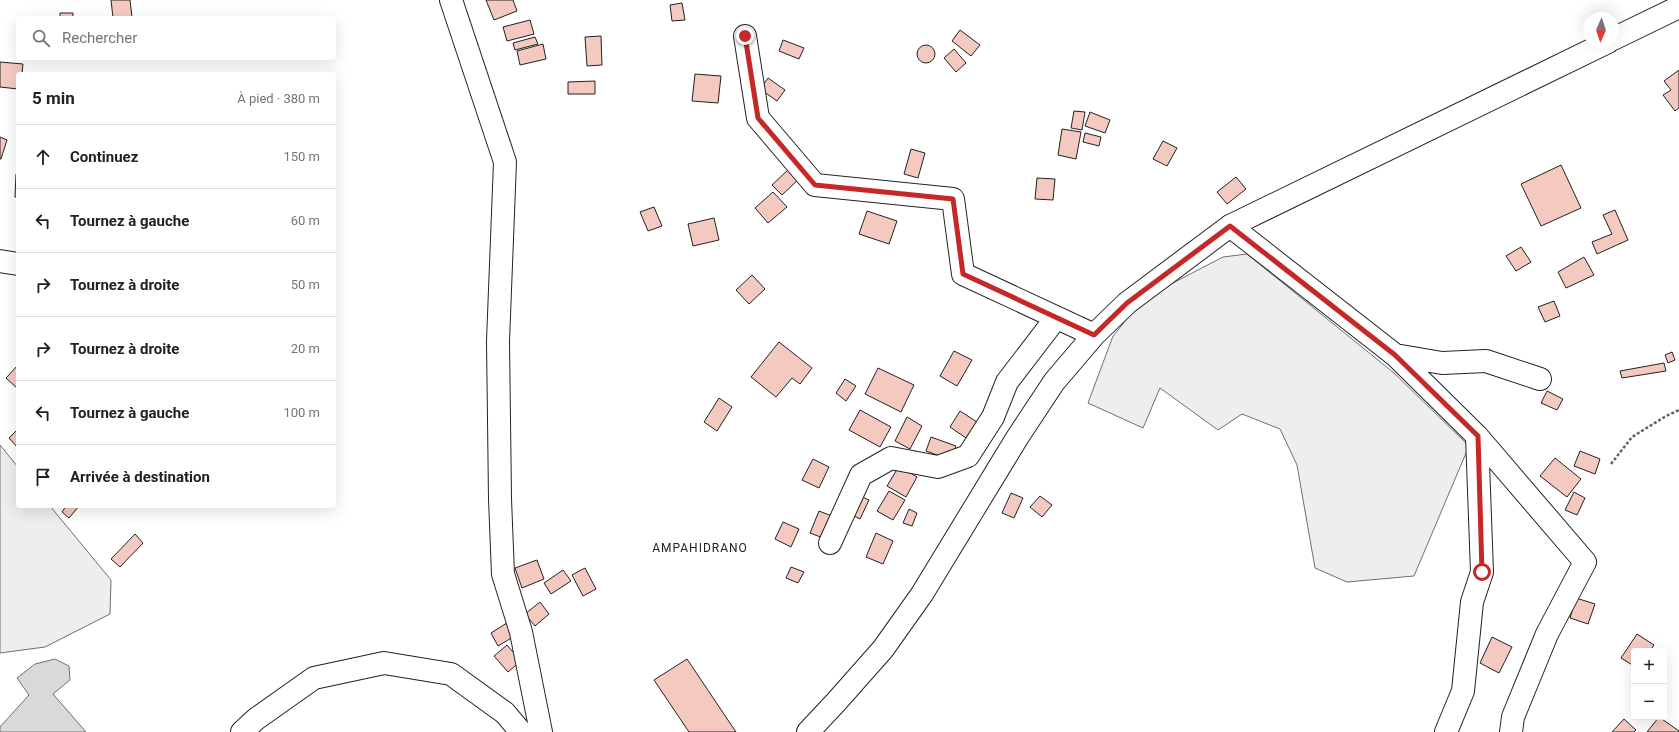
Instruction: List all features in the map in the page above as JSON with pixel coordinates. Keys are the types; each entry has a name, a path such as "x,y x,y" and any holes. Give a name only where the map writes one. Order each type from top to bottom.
{"street":[{"path":"451,0 505,162 498,341 500,499 503,574 521,632 541,732"},
{"path":"1619,36 1679,7"},
{"path":"745,36 758,118 815,185 953,199 963,274 1094,335"},
{"path":"808,732 838,702 887,643 922,594 1017,438 1054,382 1094,335 1127,303 1230,226 1596,48"},
{"path":"1230,226 1395,355 1478,436 1585,562 1547,634 1513,717 1511,732"},
{"path":"0,261 16,264"},
{"path":"830,543 861,476 891,458 938,467 968,456 993,417 1007,382 1056,318"},
{"path":"1395,355 1442,363 1486,361 1540,379"},
{"path":"1446,732 1462,691 1472,602 1482,572 1478,436"},
{"path":"242,732 256,719 314,678 384,663 451,674 505,713 521,732"}],"path":[{"path":"1611,464 1632,438 1666,416 1679,410"}],"shaded area":[{"path":"1247,254 1394,373 1469,446 1414,576 1347,582 1315,568 1297,465 1280,429 1242,414 1218,430 1160,388 1143,428 1088,403 1113,336 1144,298 1223,257"},
{"path":"0,445 16,465 16,508 52,508 111,580 110,614 45,647 0,653"},
{"path":"55,659 69,666 70,680 53,694 86,732 0,732 0,727 29,695 17,678 35,664"}],"building":[{"path":"111,0 130,0 132,16 113,16"},
{"path":"486,0 513,0 517,11 494,20"},
{"path":"682,3 685,20 672,21 670,5"},
{"path":"60,13 73,13 73,16 60,16"},
{"path":"530,20 534,34 507,41 503,27"},
{"path":"960,30 980,45 971,56 952,41"},
{"path":"601,36 602,65 587,66 585,37"},
{"path":"535,37 538,44 515,50 513,43"},
{"path":"783,40 804,48 799,59 779,51"},
{"path":"543,44 546,59 520,65 517,51"},
{"path":"926,45 932,48 935,54 932,60 926,63 920,60 917,54 920,48"},
{"path":"954,49 966,63 956,72 944,58"},
{"path":"0,62 23,64 22,72 16,72 16,89 0,87"},
{"path":"1679,70 1679,108 1675,111 1663,95 1671,90 1664,81"},
{"path":"695,74 721,76 718,103 692,101"},
{"path":"768,78 785,90 777,101 760,89"},
{"path":"595,81 595,94 568,94 568,82"},
{"path":"1074,111 1085,112 1082,130 1071,128"},
{"path":"1090,112 1110,120 1105,133 1085,126"},
{"path":"1062,129 1081,132 1076,159 1058,155"},
{"path":"1085,133 1101,137 1099,146 1083,142"},
{"path":"0,137 7,140 1,159 0,159"},
{"path":"1163,141 1177,148 1167,166 1153,159"},
{"path":"911,149 925,153 918,178 904,174"},
{"path":"1561,165 1581,208 1541,226 1521,184"},
{"path":"789,169 799,179 782,195 772,185"},
{"path":"16,174 16,197 15,197"},
{"path":"1236,177 1246,189 1227,204 1217,192"},
{"path":"1037,178 1055,179 1053,200 1035,199"},
{"path":"773,192 787,207 768,223 755,208"},
{"path":"654,207 662,226 648,231 640,212"},
{"path":"1615,210 1628,240 1597,254 1592,242 1612,234 1603,215"},
{"path":"867,211 897,221 889,244 859,234"},
{"path":"714,218 719,240 693,246 688,224"},
{"path":"1521,247 1531,262 1516,271 1506,256"},
{"path":"1584,257 1594,275 1566,288 1558,272"},
{"path":"752,275 765,289 749,304 736,290"},
{"path":"1554,301 1560,316 1545,322 1538,307"},
{"path":"779,342 812,368 800,384 792,378 776,397 751,377"},
{"path":"954,351 972,360 957,386 940,376"},
{"path":"1672,352 1675,360 1668,363 1665,355"},
{"path":"1664,363 1666,371 1622,378 1620,371"},
{"path":"16,367 16,387 6,378"},
{"path":"878,368 914,385 901,412 865,394"},
{"path":"845,379 856,386 846,401 836,393"},
{"path":"1547,391 1563,399 1557,410 1541,403"},
{"path":"719,398 732,407 717,431 704,422"},
{"path":"860,410 891,427 880,447 849,430"},
{"path":"960,411 977,422 966,438 950,427"},
{"path":"907,417 922,426 910,449 895,441"},
{"path":"16,431 16,446 9,438"},
{"path":"931,437 956,446 951,460 926,451"},
{"path":"1580,451 1600,459 1595,474 1574,466"},
{"path":"1555,458 1581,479 1567,497 1540,476"},
{"path":"813,459 829,467 819,488 802,480"},
{"path":"899,466 917,477 906,497 887,486"},
{"path":"889,491 905,500 893,520 877,511"},
{"path":"1574,492 1585,498 1577,515 1565,510"},
{"path":"1011,493 1023,498 1014,518 1002,513"},
{"path":"858,495 869,500 860,519 848,513"},
{"path":"1040,496 1052,505 1042,517 1030,507"},
{"path":"65,508 77,508 69,518 62,512"},
{"path":"909,509 917,513 912,526 903,523"},
{"path":"819,511 832,516 823,538 810,533"},
{"path":"783,522 799,529 791,547 775,539"},
{"path":"876,533 893,541 883,564 866,557"},
{"path":"135,534 143,543 120,567 111,559"},
{"path":"537,560 544,579 522,588 515,568"},
{"path":"791,567 804,572 798,583 786,578"},
{"path":"585,568 596,589 583,596 572,575"},
{"path":"563,570 571,581 551,594 544,583"},
{"path":"1576,598 1595,604 1588,624 1570,618"},
{"path":"540,602 549,614 535,626 525,614"},
{"path":"510,621 518,634 498,646 491,633"},
{"path":"1637,634 1654,645 1652,648 1631,648 1631,664 1621,658"},
{"path":"1492,637 1512,647 1499,673 1480,663"},
{"path":"507,645 521,661 508,672 494,656"},
{"path":"687,659 736,732 689,732 654,680"},
{"path":"1624,719 1636,730 1634,732 1612,732"},
{"path":"1657,720 1663,720 1679,731 1679,732 1647,732"}],"district":[{"name":"AMPAHIDRANO","path":"700,548"}],"route":[{"path":"745,36 758,118 815,185 953,199 963,274 1094,335 1127,303 1230,226 1395,355 1478,436 1482,572"}]}
